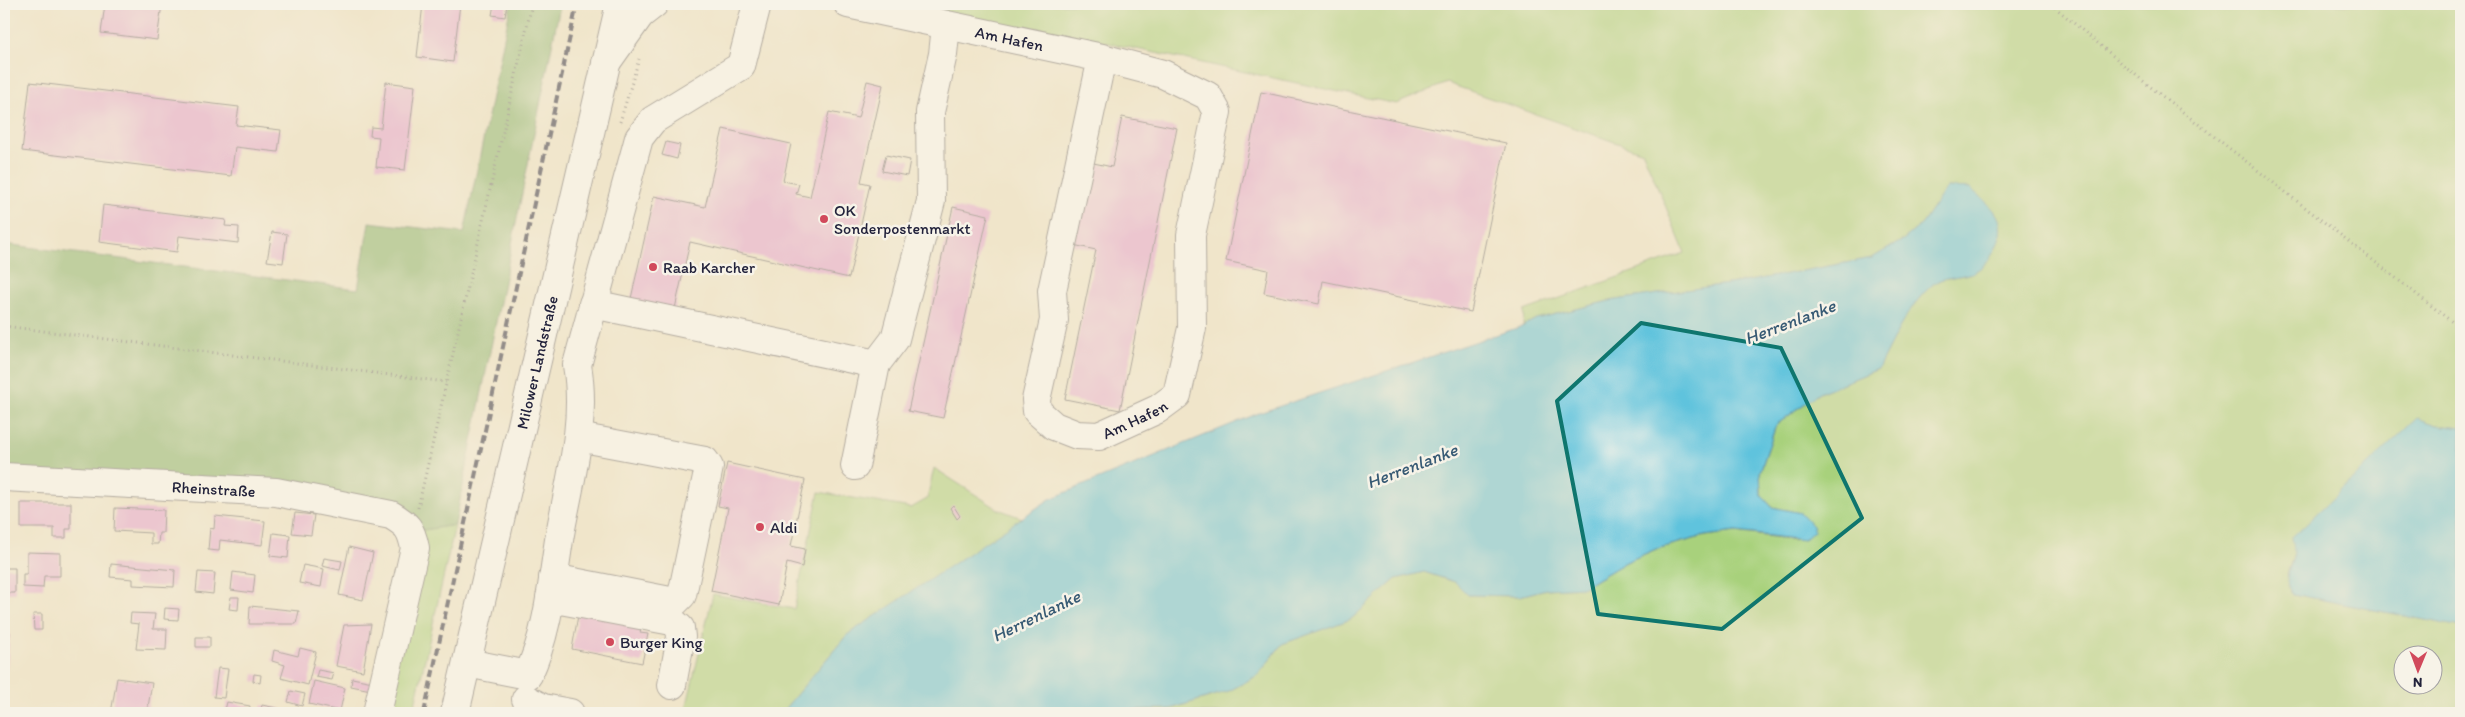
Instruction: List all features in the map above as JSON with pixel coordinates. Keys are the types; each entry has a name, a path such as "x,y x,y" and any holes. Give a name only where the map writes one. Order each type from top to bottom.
{"street":[{"name":"Milower Landstraße","path":"455,713 620,4"},
{"name":"Milower Landstraße","path":"606,63 640,15 654,4"},
{"path":"532,702 578,437 582,392 578,366 593,304 639,138 653,120 741,66 757,4"},
{"name":"Am Hafen","path":"859,5 946,26 1102,58 1163,74 1208,96 1217,112 1192,236 1192,328 1177,395 1158,409 1098,436 1078,435 1054,426 1037,411 1036,400 1054,320 1052,291 1102,58"},
{"path":"855,466 876,364 895,339 931,201 930,112 943,54 946,26"},
{"path":"593,304 876,364"},
{"path":"552,588 676,602 682,594 709,467 705,461 578,437"},
{"name":"Rheinstraße","path":"4,477 276,492 391,515 406,523 412,535"},
{"path":"377,713 415,548 412,535"},
{"path":"552,588 672,621 680,628 681,637 672,685"},
{"path":"467,663 532,702 570,713"}],"path":[{"path":"412,535 532,4"},
{"path":"2051,4 2143,81 2456,326"},
{"path":"4,326 446,382"}],"highlighted area":[{"path":"1641,323 1781,348 1862,518 1722,629 1598,614 1557,401"}],"green space":[{"path":"511,4 559,4 560,6 455,525 417,531 409,517 4,471 4,244 358,289 369,222 464,233"},
{"path":"902,4 2461,4 2461,428 2437,425 2417,419 2294,555 2287,573 2293,594 2461,627 2461,713 1001,713 1011,711 1170,709 1229,691 1258,675 1282,644 1351,619 1396,579 1424,572 1455,582 1468,595 1520,596 1546,589 1584,587 1626,562 1656,549 1705,536 1736,532 1794,540 1800,513 1772,507 1761,495 1760,472 1776,425 1819,393 1878,369 1901,324 1923,293 1936,282 1946,278 1967,275 1978,270 1991,255 2000,230 1970,188 1947,187 1922,224 1903,240 1872,258 1749,281 1609,301 1536,319 1523,326 1524,311 1685,253 1643,152 1447,83 1396,104 1037,28 1034,32"},
{"path":"934,468 998,509 1022,518 847,635 781,713 685,713 713,594 794,609 819,492 911,508 927,499"},
{"path":"455,525 413,713 385,713 417,531"}],"water":[{"name":"Herrenlanke","path":"1947,187 1970,188 1995,211 2000,223 2000,231 1999,240 1991,256 1979,269 1972,273 1936,282 1923,294 1901,324 1878,369 1819,393 1776,425 1760,472 1761,495 1772,507 1801,513 1813,526 1814,531 1804,540 1736,532 1705,536 1656,549 1626,562 1584,587 1546,589 1520,596 1468,595 1455,582 1424,572 1396,579 1351,619 1282,644 1258,675 1229,691 1170,709 1011,711 1001,713 781,713 847,635 1050,499 1259,413 1523,326 1536,319 1609,301 1749,281 1872,258 1903,240 1922,224"},
{"path":"2417,418 2437,425 2461,428 2461,627 2293,594 2287,581 2294,555 2292,537"}],"building":[{"path":"105,4 162,4 157,40 101,33"},
{"path":"423,4 460,4 453,62 417,57"},
{"path":"494,4 507,4 505,17 492,15"},
{"path":"867,81 883,85 861,182 870,184 849,278 690,242 674,313 630,303 654,196 705,207 723,129 791,144 783,181 799,184 796,194 810,197 829,112 858,118"},
{"path":"30,82 239,107 236,125 281,130 278,152 235,147 231,176 22,151"},
{"path":"386,82 415,86 405,170 376,167 379,137 370,136 371,127 381,128"},
{"path":"1261,92 1506,143 1471,312 1323,281 1319,304 1264,293 1268,270 1226,261"},
{"path":"1122,117 1177,128 1120,410 1065,399 1096,250 1073,245 1089,162 1112,167"},
{"path":"666,142 680,145 677,159 662,155"},
{"path":"886,155 910,160 907,176 882,171"},
{"path":"103,205 226,220 225,226 239,227 238,243 179,236 177,252 99,242"},
{"path":"953,207 988,215 943,418 908,411"},
{"path":"272,232 287,234 283,263 267,261"},
{"name":"Aldi","path":"727,463 805,480 791,546 805,549 802,567 787,563 779,605 711,591 728,508 718,506"},
{"path":"21,503 71,503 71,529 66,529 66,538 54,538 54,528 21,528"},
{"path":"953,505 960,516 957,519 950,508"},
{"path":"115,508 164,510 163,533 159,533 158,544 151,544 151,533 114,531"},
{"path":"295,513 314,515 311,535 292,533"},
{"path":"215,516 265,521 262,545 220,540 219,551 208,550 210,528 214,529"},
{"path":"273,533 290,535 288,558 270,556"},
{"path":"349,547 373,553 363,600 339,595"},
{"path":"27,552 60,553 60,576 44,576 43,588 23,587 23,574 27,574"},
{"path":"324,558 342,561 340,570 322,566"},
{"path":"111,564 175,570 174,587 133,585 133,579 110,577"},
{"path":"303,565 324,569 321,587 299,583"},
{"path":"4,568 15,568 15,593 4,593"},
{"path":"198,572 215,573 213,594 196,592"},
{"path":"233,572 255,575 253,593 231,590"},
{"path":"231,597 239,597 238,610 229,609"},
{"path":"250,606 299,611 296,624 249,624"},
{"path":"165,608 179,609 178,620 164,619"},
{"name":"Burger King","path":"579,610 641,628 640,633 648,634 642,663 572,649"},
{"path":"131,613 155,614 153,629 167,629 166,650 136,649 139,624 130,623"},
{"path":"33,614 42,614 42,630 34,630"},
{"path":"371,624 363,671 336,666 344,625"},
{"path":"4,632 10,632 5,687 4,687"},
{"path":"196,637 210,637 210,647 196,647"},
{"path":"300,648 316,652 308,685 281,678 285,665 272,661 274,650 298,656"},
{"path":"218,668 228,669 224,698 214,697"},
{"path":"318,670 334,673 332,680 316,677"},
{"path":"254,674 261,675 260,683 253,681"},
{"path":"117,678 152,683 147,713 111,713"},
{"path":"352,678 373,682 371,690 351,686"},
{"path":"314,681 345,688 340,711 309,704"},
{"path":"291,691 305,694 302,706 288,702"},
{"path":"227,702 250,706 249,713 220,713 220,710 225,710"},
{"path":"262,705 282,709 281,713 260,713"},
{"path":"58,709 84,712 84,713 57,713"}],"railway":[{"path":"424,713 577,4"}],"place":[{"name":"OK Sonderpostenmarkt","path":"824,219"},
{"name":"Raab Karcher","path":"653,267"},
{"name":"Aldi","path":"760,527"},
{"name":"Burger King","path":"610,642"}]}
